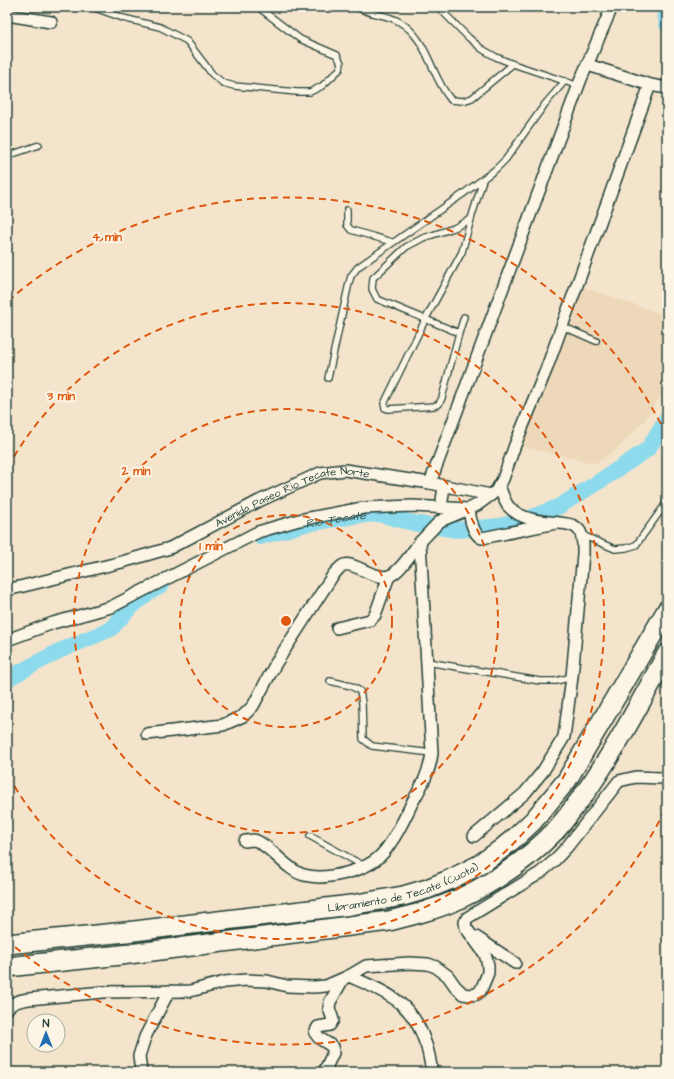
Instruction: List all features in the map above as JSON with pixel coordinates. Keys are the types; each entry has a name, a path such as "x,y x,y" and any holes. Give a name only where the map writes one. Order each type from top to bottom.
{"highway":[{"name":"Libramiento de Tecate (Cuota)","path":"7,944 126,932 373,902 427,889 479,865 517,836 548,804 567,780 667,610"},
{"name":"Libramiento de Tecate (Cuota)","path":"7,967 121,955 374,923 413,915 458,900 504,875 532,853 556,830 572,811 598,774 667,654"}],"street":[{"path":"430,483 579,86 612,7"},
{"path":"7,15 51,22"},
{"path":"588,65 650,85 667,88"},
{"path":"147,734 223,725 243,716 252,706 276,663 333,575 342,566 345,564 352,566 380,577 389,576 396,571 423,538 440,521 467,512 491,495 499,486 562,326 650,85"},
{"name":"Avenida Paseo Río Tecate Norte","path":"7,590 122,562 170,548 207,530 259,501 320,473 344,470 430,483 491,495"},
{"path":"441,508 444,486"},
{"path":"474,836 525,793 543,771 564,737 572,677 583,554 579,530 571,524 530,518 513,510 504,500 499,486"},
{"path":"461,489 467,512 476,534 480,538 556,523"},
{"path":"7,640 53,623 111,607 258,532 299,520 363,508 412,506 467,512"},
{"path":"245,841 253,840 261,843 284,863 303,875 318,877 339,875 365,866 383,854 398,830 427,776 431,764 432,753 423,538"},
{"path":"337,628 370,620 375,615 389,576"},
{"path":"7,1009 19,1000 103,992 170,990 190,991 225,982 246,980 267,981 287,986 326,986 366,966 409,963 428,964 436,967 448,976 463,994 477,994 481,990 488,974 488,965 485,954 466,928 466,918 540,873 553,862 567,848 619,781 636,777 662,778"},
{"path":"469,932 516,963"},
{"path":"324,1072 333,1053 333,1047 319,1038 315,1033 318,1027 330,1025 333,1020 329,1008 330,1002 346,977"},
{"path":"346,977 387,993 414,1016 425,1042 432,1072"},
{"path":"141,1072 139,1056 145,1036 170,990"}],"lane":[{"path":"92,7 123,18 160,27 187,41 212,74 223,83 234,86 310,92 322,86 340,69 341,63 337,55 300,39 258,7"},
{"path":"358,7 398,21 415,35 425,49 445,92 452,100 463,101 472,98 514,64"},
{"path":"438,7 469,38 482,49 496,57 579,86"},
{"path":"328,378 351,276 358,267 483,180 506,159 545,104 565,81"},
{"path":"7,157 39,145"},
{"path":"464,317 442,398 439,404 434,406 385,408 384,404 425,320 462,252 483,180"},
{"path":"347,210 347,225 351,230 392,242"},
{"path":"459,333 377,299 372,288 373,278 406,247 424,238 454,228 471,219"},
{"path":"562,326 596,341"},
{"path":"581,535 615,549 636,545 667,502"},
{"path":"427,662 540,681 556,681 572,677"},
{"path":"330,681 351,686 360,691 362,703 363,738 372,746 432,753"},
{"path":"310,836 365,866"}],"shaded area":[{"path":"580,286 667,316 667,386 644,421 615,451 595,464 520,446"}],"waterway":[{"name":"Río Tecate","path":"664,7 667,24"},
{"name":"Río Tecate","path":"260,537 305,524 354,516 379,514 413,523 457,530 500,526 530,518 558,507 648,449 667,418"},
{"name":"Río Tecate","path":"7,679 59,651 111,629 127,611 148,593 161,586"}]}
